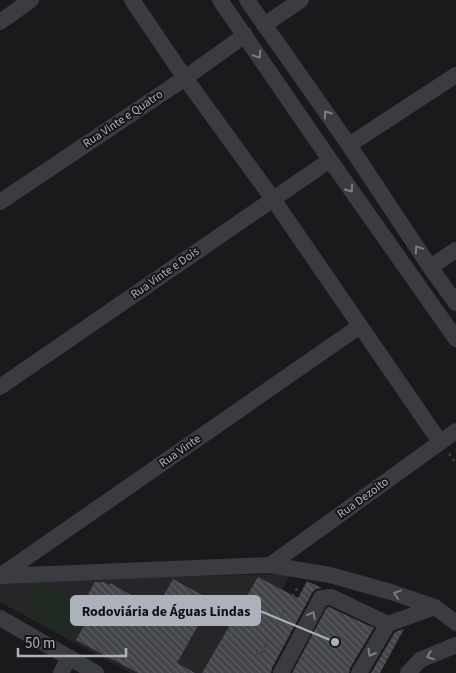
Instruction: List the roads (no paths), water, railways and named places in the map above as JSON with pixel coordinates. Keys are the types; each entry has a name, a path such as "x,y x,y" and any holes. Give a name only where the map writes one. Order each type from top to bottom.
{"street":[{"path":"0,22 31,0"},
{"path":"132,0 440,442"},
{"path":"220,0 456,340"},
{"path":"247,0 456,303"},
{"path":"264,25 301,0"},
{"name":"Rua Vinte e Quatro","path":"0,202 185,78 245,35"},
{"path":"349,146 456,75"},
{"name":"Rua Vinte e Dois","path":"0,387 330,160"},
{"path":"430,267 456,250"},
{"name":"Rua Vinte","path":"0,576 360,326"},
{"name":"Rua Dezoito","path":"270,565 456,431"},
{"path":"0,576 270,565 330,575 391,592 435,607 456,622"},
{"path":"281,673 321,598 331,597 388,624"},
{"path":"359,673 388,624 435,607"},
{"path":"0,618 96,673"},
{"path":"408,673 420,660 456,645"},
{"path":"61,673 69,658"}],"place":[{"name":"Rodoviária de Águas Lindas","path":"335,642"}]}
